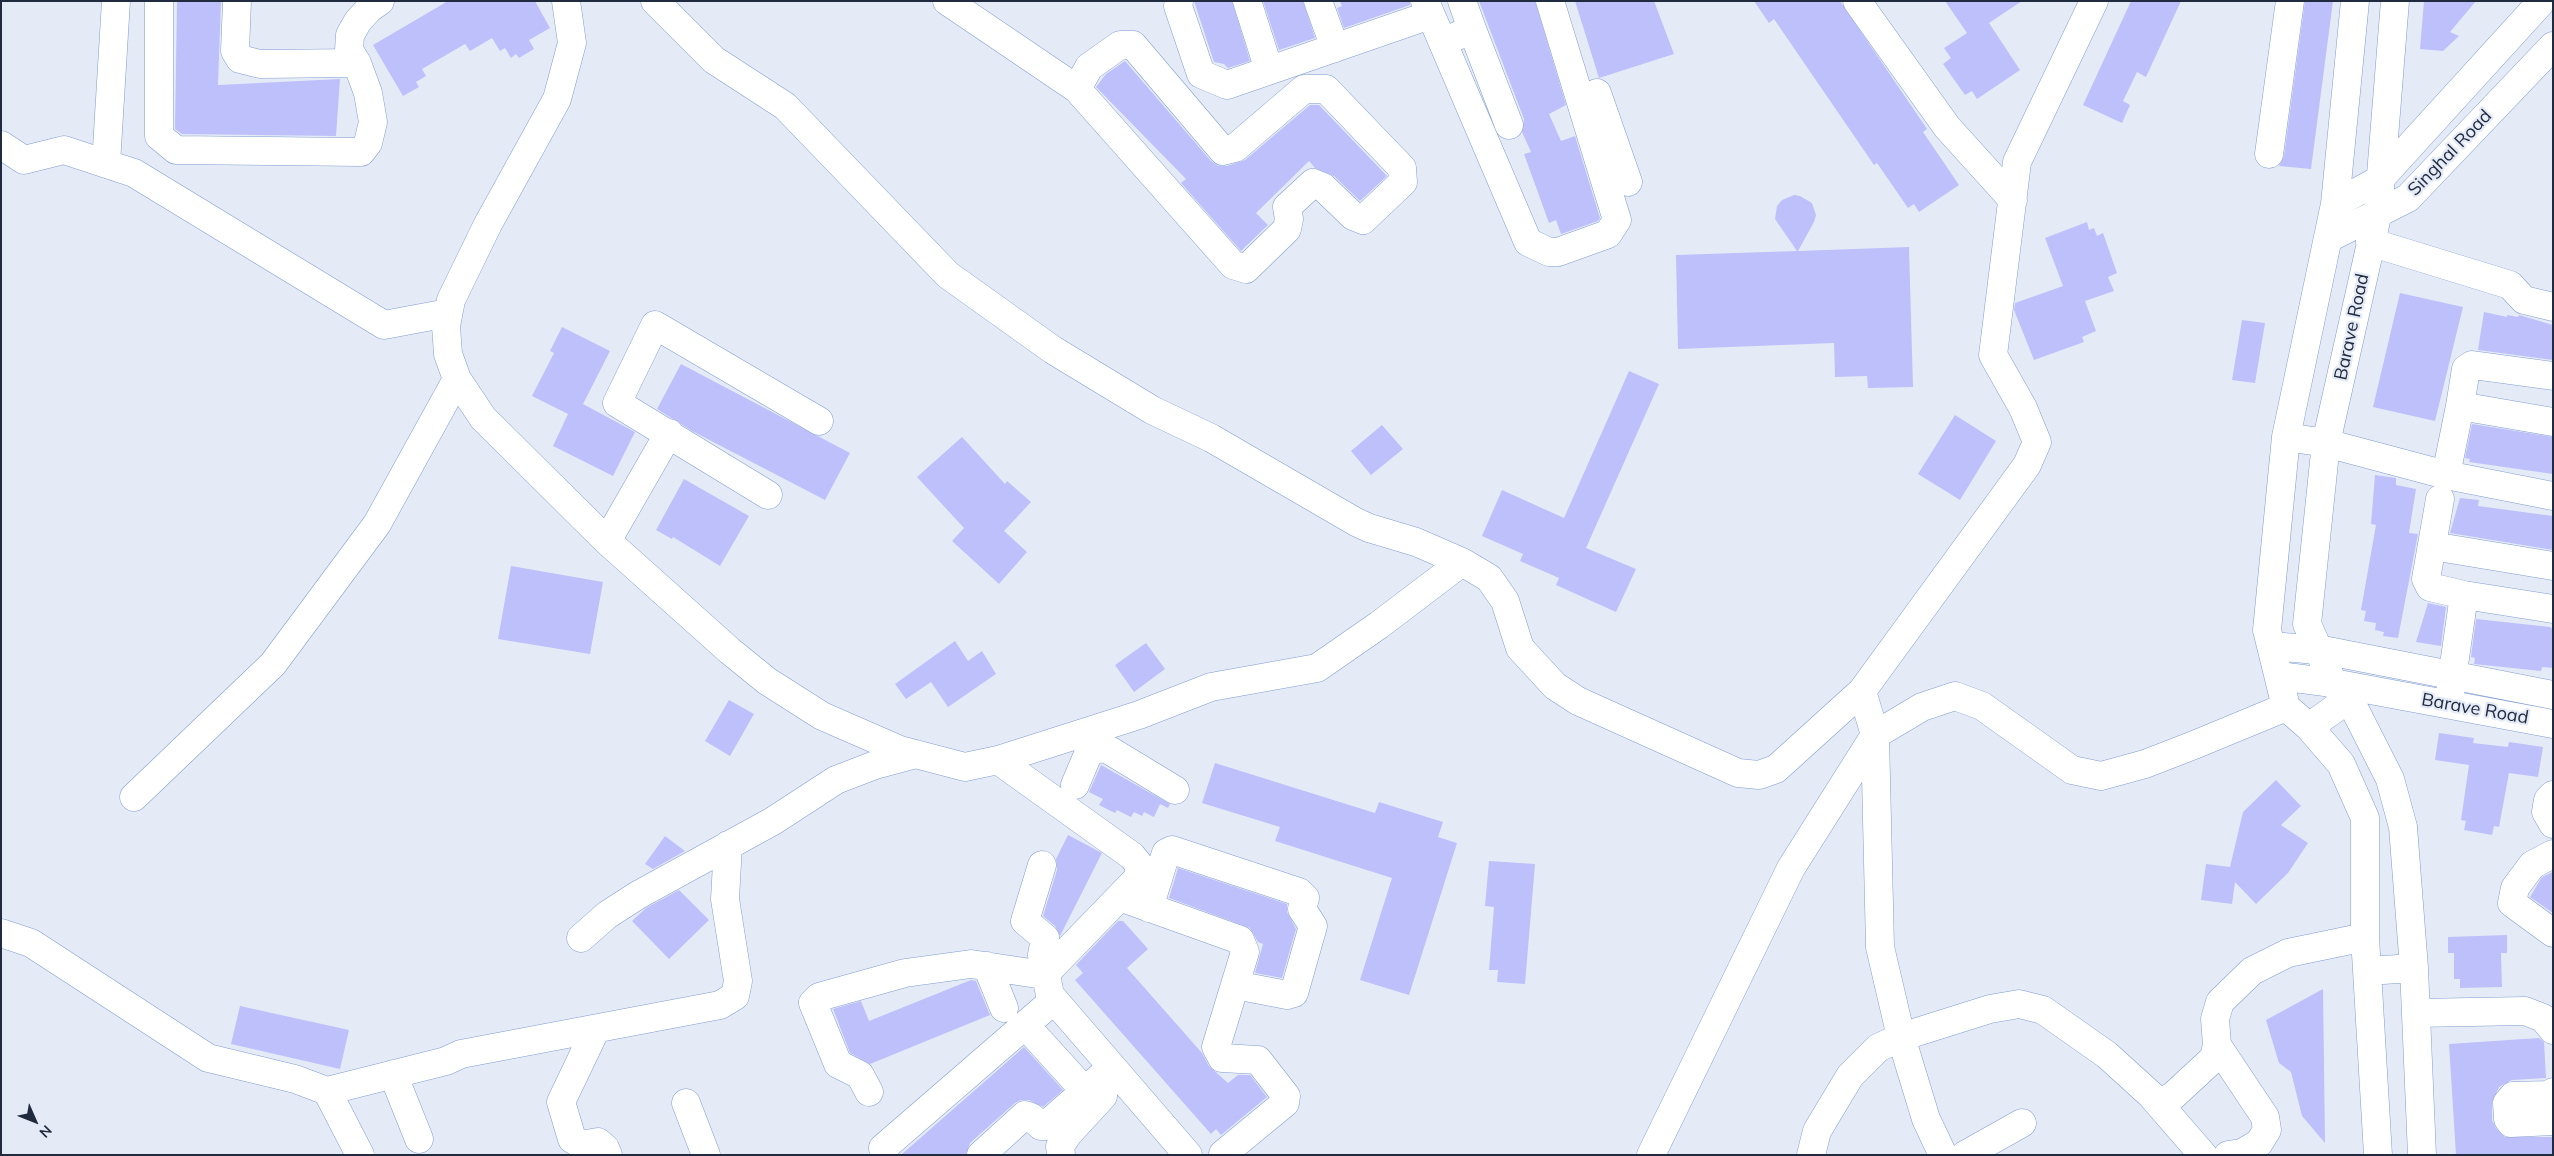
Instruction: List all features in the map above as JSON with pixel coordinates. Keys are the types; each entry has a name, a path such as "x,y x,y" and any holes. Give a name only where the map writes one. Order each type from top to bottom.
{"street":[{"path":"106,164 116,1"},
{"path":"158,1 159,136 176,150 361,152 368,143 373,122 368,93 357,63 349,50 350,35 358,21 370,8 380,1"},
{"path":"237,1 235,43 240,59 252,64 357,63"},
{"path":"566,1 572,43 557,99 488,224 451,300 446,326 448,354 456,379 483,418 607,541 767,680 822,716 900,750 965,767 1090,742 1211,687 1318,668 1462,562"},
{"path":"655,1 714,60 785,106 948,275 1053,350 1152,410 1211,438 1356,522 1369,528 1416,542 1462,562 1489,578 1505,600 1520,648 1554,686 1578,701 1738,773 1759,775 1776,768 1862,691 2027,465 2037,442 2023,408 1993,355 2017,162 2094,1"},
{"path":"947,1 1076,89 1233,265 1246,269 1287,229 1287,207 1313,183 1324,187 1353,216 1363,220 1403,182 1402,168 1326,89 1304,89 1235,148 1223,151 1133,45 1120,45 1089,67 1076,89"},
{"path":"1179,1 1178,6 1201,74 1227,85 1335,48 1428,8 1528,242 1549,252 1558,252 1608,234 1617,220 1550,1"},
{"path":"1247,1 1269,70"},
{"path":"1318,1 1335,48"},
{"path":"1462,1 1509,125"},
{"path":"1566,1 1628,182"},
{"path":"1857,1 1948,127 2013,200"},
{"path":"2269,154 2290,1"},
{"path":"2356,1 2335,204 2286,437 2267,630 2286,707 2309,727 2341,764 2365,818 2365,937 2378,1155"},
{"name":"Barave Road","path":"2319,649 2307,624 2326,443 2378,212 2379,180 2395,1"},
{"name":"Singhal Road","path":"2335,204 2379,180 2542,1"},
{"path":"1442,44 1472,29"},
{"name":"Singhal Road","path":"2329,238 2408,198 2553,46"},
{"path":"1,144 24,160 64,150 134,173 384,325 448,313"},
{"path":"2370,242 2510,285 2524,300 2553,307"},
{"path":"768,495 617,403 655,325 819,421"},
{"path":"2553,376 2472,365 2466,369 2426,579 2430,587 2553,609"},
{"path":"134,797 273,664 377,524 456,379"},
{"path":"2460,406 2553,422"},
{"path":"607,541 669,434"},
{"path":"2286,437 2326,443 2443,487 2553,496"},
{"path":"2432,546 2553,566"},
{"path":"2448,704 2464,594"},
{"name":"Barave Road","path":"2272,646 2319,649 2553,695"},
{"path":"2319,649 2340,692 2356,712 2390,779 2403,827 2414,968 2422,1155"},
{"name":"Barave Road","path":"2279,676 2340,692 2448,704 2553,724"},
{"path":"1862,691 1875,734 1880,948 1901,1037 1926,1119 1943,1155"},
{"path":"2309,727 2340,692"},
{"path":"1651,1155 1791,868 1875,734 1922,706 1955,696 1982,706 2072,770 2101,776 2145,764 2194,746 2286,707"},
{"path":"1075,785 1090,742"},
{"path":"1090,742 1109,750 1175,790"},
{"path":"582,938 602,919 622,905 773,821 836,780 875,765 916,754"},
{"path":"998,760 1132,856 1142,867 1137,879 1044,975"},
{"path":"2553,794 2548,800 2546,812 2553,824"},
{"path":"1,933 31,943 208,1058 295,1079 327,1091 446,1061 461,1054 720,1005 735,996 738,981 726,898 728,845"},
{"path":"1149,908 1166,853 1172,850 1300,892 1305,898 1302,909 1313,926 1294,993 1287,995 1235,985"},
{"path":"2553,854 2532,865 2515,888 2512,903 2553,933"},
{"path":"1042,865 1025,921 1052,939 1042,955 1044,975 1050,995 1188,1155"},
{"path":"1120,897 1240,940 1245,952 1216,1047 1222,1058 1258,1060 1286,1096 1285,1103 1223,1154"},
{"path":"2160,1104 2174,1095 2214,1058 2217,1046 2215,1019 2220,1002 2252,971 2288,952 2365,937"},
{"path":"869,1092 860,1075 838,1064 813,1004 819,997 905,973 971,964 1044,975"},
{"path":"987,966 1004,1008"},
{"path":"2367,971 2414,968"},
{"path":"884,1155 884,1148 1054,1000"},
{"path":"1811,1155 1816,1131 1850,1076 1878,1048 1901,1037 1990,1009 2019,1004 2043,1010 2107,1055 2160,1104 2203,1155"},
{"path":"2416,1014 2525,1011 2542,1018 2553,1030"},
{"path":"1025,1025 1085,1091"},
{"path":"595,1030 561,1102 572,1140 582,1145 598,1142 606,1148 608,1155"},
{"path":"2217,1046 2265,1117 2267,1130 2259,1143 2242,1153 2228,1155"},
{"path":"981,1155 1025,1115 1031,1117 1041,1126 1045,1126 1085,1091 1117,1072"},
{"path":"1061,1155 1060,1146 1068,1134 1117,1072"},
{"path":"392,1074 419,1139"},
{"path":"327,1091 360,1155"},
{"path":"2553,1092 2549,1095 2513,1096 2507,1103 2508,1119 2511,1123 2553,1121"},
{"path":"686,1102 706,1155"},
{"path":"1965,1155 2022,1123"}],"building":[{"path":"177,1 221,1 218,85 340,79 336,136 182,134 175,129"},
{"path":"448,1 535,1 550,28 529,40 534,49 519,58 516,54 511,58 505,48 500,51 492,38 470,51 465,44 422,69 426,76 416,82 419,87 403,96 373,45"},
{"path":"1194,1 1232,1 1250,61 1228,68 1224,64 1214,62"},
{"path":"1263,1 1303,1 1315,38 1279,50"},
{"path":"1340,1 1410,1 1410,5 1344,28 1337,8 1342,6"},
{"path":"1479,1 1535,1 1566,105 1549,114 1561,141 1575,136 1600,218 1598,221 1561,234 1556,220 1549,223 1524,154 1531,152 1522,132 1524,119"},
{"path":"1575,1 1654,1 1674,54 1599,78"},
{"path":"1754,1 1840,1 1927,129 1923,132 1959,185 1919,212 1914,204 1908,208 1877,163 1874,165 1774,19 1769,23"},
{"path":"1945,1 2022,1 1989,23 2020,70 1977,99 1972,91 1965,95 1943,64 1951,58 1944,48 1967,33"},
{"path":"2131,1 2181,1 2146,77 2137,72 2123,101 2130,105 2122,123 2083,105"},
{"path":"2305,1 2333,1 2311,169 2279,166 2284,156"},
{"path":"2424,1 2476,1 2450,32 2459,36 2443,51 2420,49"},
{"path":"1125,61 1211,161 1218,166 1227,166 1245,160 1310,105 1319,105 1387,176 1360,201 1334,176 1315,168 1309,161 1256,213 1268,225 1241,251 1181,183 1186,179 1096,87 1106,74"},
{"path":"1794,195 1800,196 1812,203 1816,215 1798,251 1909,247 1913,387 1868,388 1867,376 1835,377 1834,343 1678,349 1676,255 1797,251 1775,219 1777,206 1782,200"},
{"path":"2087,222 2089,230 2094,228 2097,236 2103,233 2117,273 2108,277 2114,291 2085,301 2096,331 2082,337 2084,342 2034,360 2014,310 2015,303 2063,286 2045,238"},
{"path":"2400,293 2463,307 2435,421 2373,407"},
{"path":"2484,312 2507,317 2507,315 2518,317 2519,315 2553,325 2553,360 2478,350"},
{"path":"2242,320 2265,323 2255,383 2232,380"},
{"path":"562,327 610,351 583,404 635,432 613,476 553,446 568,414 532,396 554,353 550,351"},
{"path":"681,364 850,453 825,500 692,431 657,409"},
{"path":"1629,371 1659,384 1586,548 1636,569 1616,612 1556,585 1559,578 1520,561 1523,554 1482,536 1502,490 1564,518"},
{"path":"1955,415 1996,441 1960,500 1918,474"},
{"path":"2472,424 2553,437 2553,474 2469,462 2470,459 2465,458"},
{"path":"1382,425 1403,449 1371,475 1351,451"},
{"path":"962,437 1005,484 1007,481 1031,502 1004,531 1027,552 999,584 952,541 964,528 917,477"},
{"path":"2375,475 2396,478 2396,485 2416,489 2409,533 2418,534 2398,638 2383,636 2384,632 2375,630 2376,623 2364,621 2366,611 2361,610 2376,525 2371,524"},
{"path":"684,479 749,516 720,566 673,537 672,539 656,530"},
{"path":"2460,498 2479,500 2478,506 2553,516 2553,550 2450,533"},
{"path":"511,566 603,582 590,654 498,639"},
{"path":"2428,603 2446,607 2441,646 2416,642"},
{"path":"2476,619 2550,627 2553,629 2553,668 2542,667 2541,671 2474,664 2475,658 2471,657"},
{"path":"955,641 968,661 982,651 996,674 948,707 931,682 906,699 895,684"},
{"path":"1146,643 1165,669 1134,692 1115,665"},
{"path":"729,700 754,714 730,756 705,741"},
{"path":"2439,733 2474,738 2473,743 2508,747 2509,742 2543,747 2538,777 2509,773 2499,827 2494,826 2492,835 2464,830 2466,821 2461,820 2469,765 2435,760"},
{"path":"1215,763 1375,813 1379,802 1443,822 1438,837 1457,843 1409,995 1360,980 1392,878 1275,841 1280,827 1202,803"},
{"path":"1101,765 1170,804 1168,808 1160,804 1154,817 1144,812 1142,816 1134,812 1131,817 1117,810 1115,813 1099,805 1103,799 1089,792"},
{"path":"2276,780 2301,806 2281,825 2308,843 2288,873 2256,904 2235,882 2232,904 2201,900 2206,864 2230,867 2243,812"},
{"path":"1068,835 1102,853 1060,936 1055,926 1043,916 1057,870 1056,859"},
{"path":"665,836 685,851 653,869 645,864"},
{"path":"1489,861 1535,864 1525,984 1497,982 1498,970 1489,970 1494,907 1485,906"},
{"path":"1178,868 1287,904 1287,912 1296,929 1282,978 1255,973 1263,944 1258,942 1250,928 1169,898"},
{"path":"2553,872 2553,913 2530,897 2542,877"},
{"path":"679,890 709,920 669,959 632,921 646,908"},
{"path":"1118,921 1123,921 1148,949 1127,968 1202,1053 1209,1066 1228,1083 1238,1075 1250,1075 1267,1097 1221,1135 1216,1129 1211,1134 1075,980 1083,973 1076,965"},
{"path":"2507,935 2507,953 2501,953 2502,987 2460,988 2460,979 2454,979 2454,953 2448,953 2448,937"},
{"path":"971,980 976,981 990,1015 870,1064 850,1053 833,1009 861,1001 869,1021"},
{"path":"2323,989 2325,1143 2302,1116 2291,1072 2279,1063 2266,1020"},
{"path":"240,1006 349,1030 340,1069 231,1044"},
{"path":"2539,1038 2544,1042 2546,1078 2512,1080 2499,1087 2492,1103 2492,1120 2496,1128 2505,1137 2553,1137 2553,1155 2456,1155 2449,1044"},
{"path":"1024,1047 1063,1090 1043,1107 1029,1100 1021,1100 1015,1103 970,1143 966,1155 901,1155"}]}
